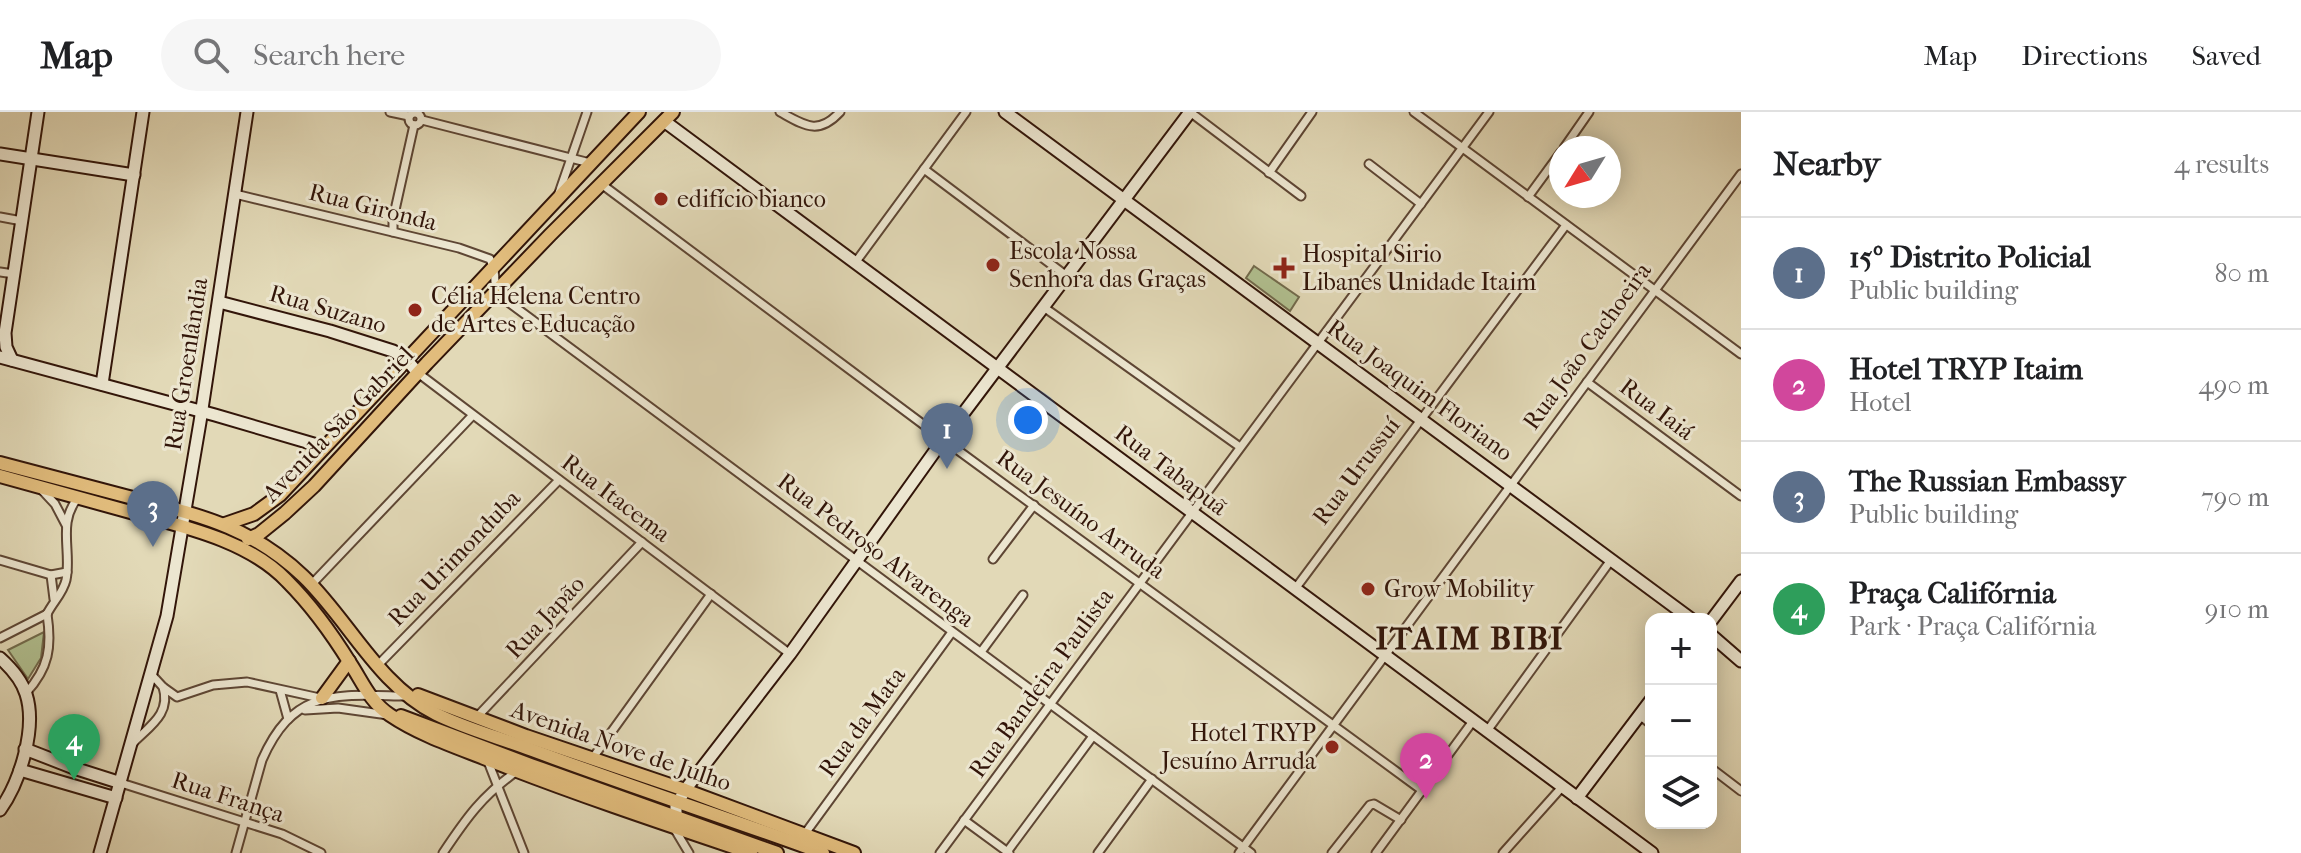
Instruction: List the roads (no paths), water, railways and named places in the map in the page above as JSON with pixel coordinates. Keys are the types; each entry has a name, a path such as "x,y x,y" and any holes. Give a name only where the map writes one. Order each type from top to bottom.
{"main road":[{"name":"Avenida São Gabriel","path":"225,524 267,506 639,112"},
{"path":"566,192 649,112"},
{"name":"Avenida São Gabriel","path":"254,538 314,486 602,182 615,163 666,115"},
{"name":"Avenida Nove de Julho","path":"0,463 185,512 225,524 254,538 311,585 389,680 436,713 583,769 681,796 854,853"},
{"name":"Avenida Nove de Julho","path":"0,476 182,527 225,542 259,559 284,577 304,599 370,696 390,715 417,731 517,771 777,853"},
{"path":"269,526 277,555"},
{"path":"225,542 254,538"},
{"path":"322,698 349,661"},
{"name":"Avenida Nove de Julho","path":"379,666 418,695 592,759 823,853"},
{"name":"Avenida Nove de Julho","path":"390,715 415,720 674,822 690,832 751,853"}],"street":[{"path":"38,112 5,333 6,358 324,447"},
{"path":"102,384 143,112"},
{"name":"Rua Groenlândia","path":"100,853 167,616 202,411 247,112"},
{"path":"390,112 590,163"},
{"path":"555,203 587,112"},
{"path":"780,112 815,127 823,126 839,113"},
{"path":"855,263 966,112"},
{"name":"Rua Joaquim Floriano","path":"1005,112 1683,613"},
{"path":"688,850 674,822 681,796 790,654 944,440 1190,112 1301,196"},
{"path":"1269,173 1312,112"},
{"path":"1414,112 1741,354"},
{"name":"Rua Bandeira Paulista","path":"940,853 1489,112"},
{"path":"1572,136 1589,112"},
{"name":"Rua Tabapuã","path":"666,115 855,263 1652,853"},
{"path":"393,232 397,198 416,117"},
{"path":"0,154 134,175"},
{"path":"1369,164 1421,204"},
{"path":"1528,197 1549,168"},
{"path":"924,169 1068,277"},
{"name":"Rua João Cachoeira","path":"1241,850 1741,174"},
{"name":"Rua Jesuíno Arruda","path":"602,182 944,440 1423,791"},
{"name":"Rua Gironda","path":"235,194 480,254 490,259 494,269"},
{"path":"0,217 22,221"},
{"name":"Rua Urussuí","path":"1295,589 1566,225"},
{"path":"494,269 496,293"},
{"path":"0,272 14,274"},
{"name":"Rua Pedroso Alvarenga","path":"496,293 1152,779 1241,850 1251,853"},
{"name":"Rua Suzano","path":"219,302 393,351 406,359 418,373"},
{"path":"1045,308 1240,447"},
{"name":"Rua Itacema","path":"418,373 790,654"},
{"name":"Rua Iaiá","path":"1587,382 1741,496"},
{"path":"311,585 472,416"},
{"name":"Rua Urimonduba","path":"379,666 559,480"},
{"path":"40,487 55,504 66,525"},
{"path":"26,693 37,681 47,658 50,638 47,614 54,599 62,592 67,572 68,511 79,497"},
{"path":"993,559 1034,505"},
{"name":"Rua Japão","path":"476,718 642,542"},
{"path":"0,560 51,575 67,572"},
{"path":"1487,731 1611,560"},
{"path":"51,575 54,599"},
{"path":"1717,613 1741,581"},
{"path":"592,759 711,594"},
{"path":"981,652 1023,595"},
{"path":"0,638 47,614"},
{"name":"Rua da Mata","path":"804,835 952,632"},
{"path":"1717,640 1741,661"},
{"path":"0,658 12,670 26,693 29,715 20,770 0,810"},
{"path":"151,674 177,697 231,682 261,684 322,698 408,696"},
{"path":"132,743 165,707 163,687"},
{"path":"280,690 288,719"},
{"path":"236,853 262,760 276,733 288,719 322,698"},
{"path":"299,711 338,708 390,715"},
{"path":"1577,798 1645,708"},
{"path":"1639,715 1645,720"},
{"path":"1376,853 1473,721"},
{"path":"964,820 1008,852 1093,736"},
{"path":"25,749 121,783"},
{"path":"487,759 524,853"},
{"path":"20,770 116,798"},
{"path":"443,853 466,818 496,786 517,771"},
{"path":"1717,773 1741,791"},
{"path":"1098,853 1152,779"},
{"name":"Rua França","path":"121,783 282,834 321,853"},
{"path":"1503,853 1562,787"},
{"path":"1332,853 1370,805 1379,806 1401,820"},
{"path":"688,850 690,832"}],"place":[{"name":"edifício bianco","path":"661,199"},
{"name":"Escola Nossa Senhora das Graças","path":"993,265"},
{"name":"Hospital Sirio Libanes Unidade Itaim","path":"1284,268"},
{"name":"Célia Helena Centro de Artes e Educação","path":"415,310"},
{"name":"15º Distrito Policial","path":"947,469"},
{"name":"The Russian Embassy","path":"153,547"},
{"name":"Grow Mobility","path":"1368,589"},
{"name":"Hotel TRYP Jesuíno Arruda","path":"1332,747"},
{"name":"Praça Califórnia","path":"74,780"},
{"name":"Hotel TRYP Itaim","path":"1426,799"}],"district":[{"name":"ITAIM BIBI","path":"1470,638"}]}
